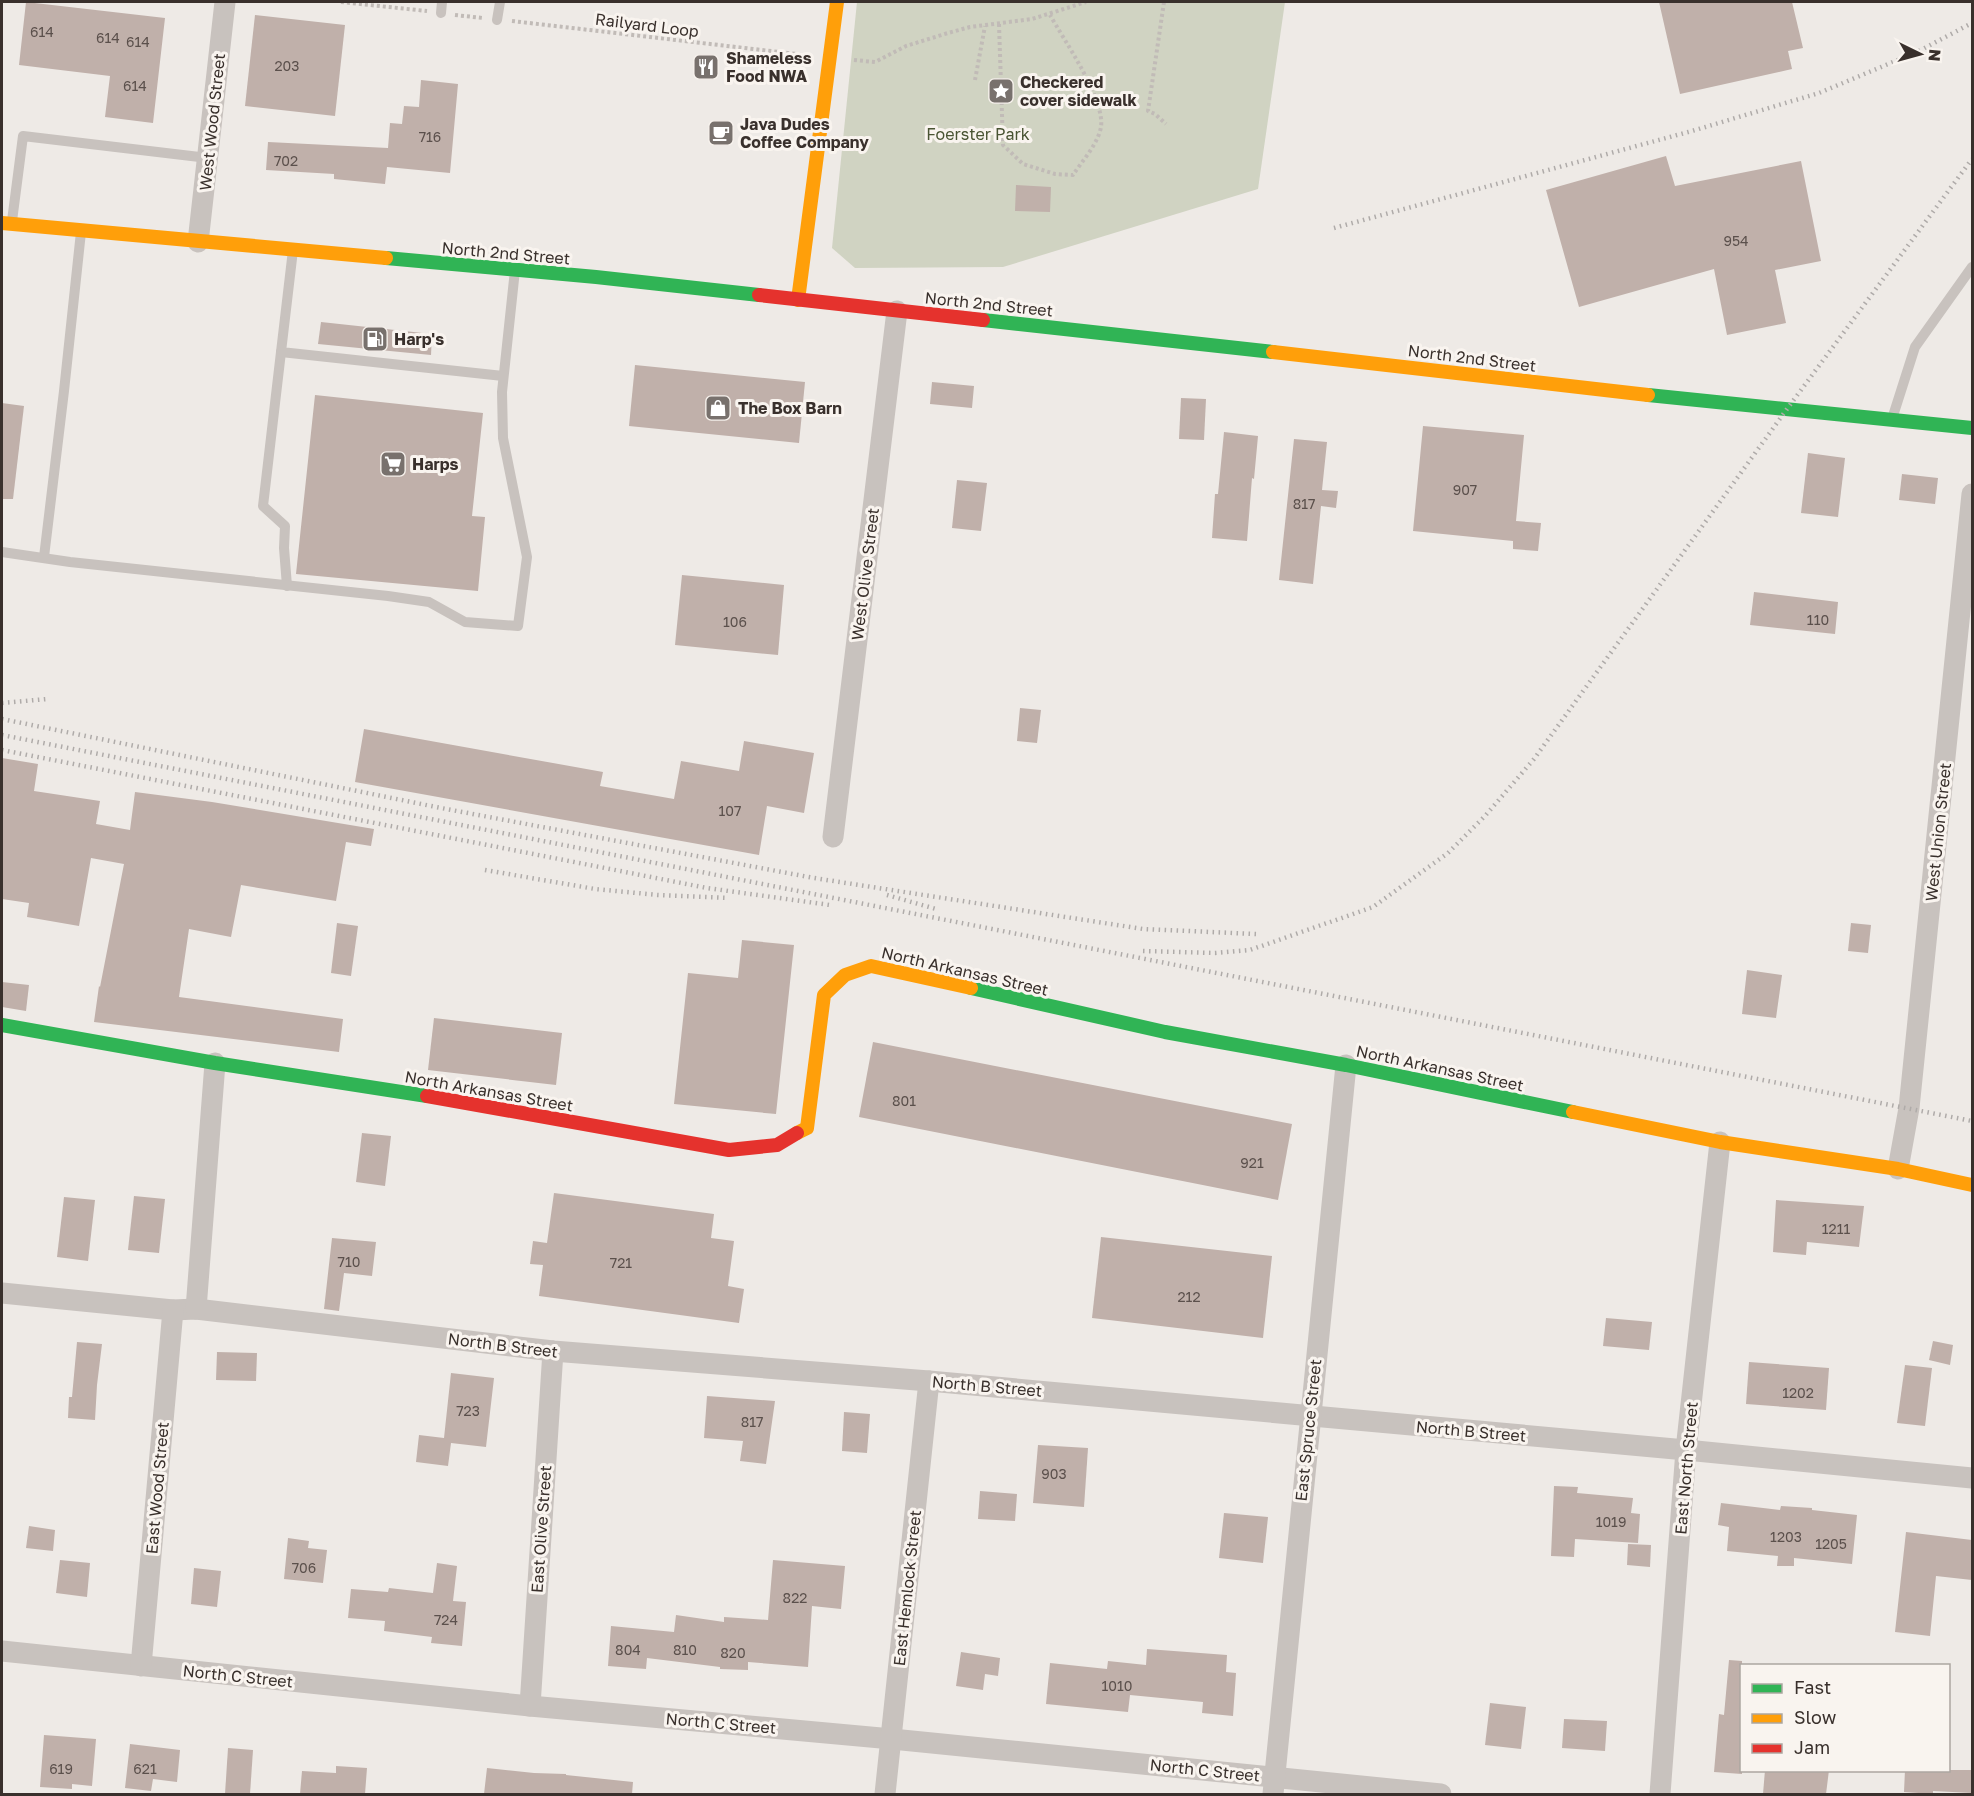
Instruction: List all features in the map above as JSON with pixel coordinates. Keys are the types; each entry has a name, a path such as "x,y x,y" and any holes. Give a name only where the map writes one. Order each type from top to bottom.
{"main road":[{"path":"798,300 837,2"},
{"name":"North 2nd Street","path":"7,224 515,270 1581,388 1972,428"},
{"name":"North Arkansas Street","path":"2,1025 214,1063 409,1093 729,1150 777,1145 807,1128 824,994 845,975 871,966 1165,1032 1346,1065 1720,1142 1898,1169 1972,1185"}],"street":[{"name":"West Wood Street","path":"198,242 225,2"},
{"name":"West Olive Street","path":"833,837 897,311"},
{"name":"West Union Street","path":"1898,1169 1909,1108 1972,494"},
{"path":"196,1309 214,1063"},
{"name":"East Spruce Street","path":"1274,1786 1346,1065"},
{"name":"East North Street","path":"1660,1794 1686,1450 1720,1142"},
{"name":"North B Street","path":"2,1293 173,1310 196,1309 553,1351 929,1381 1972,1478"},
{"name":"East Wood Street","path":"141,1666 173,1310"},
{"name":"East Olive Street","path":"530,1706 553,1351"},
{"name":"East Hemlock Street","path":"885,1794 929,1381"},
{"name":"North C Street","path":"2,1651 530,1706 892,1739 1274,1786 1441,1794"}],"lane":[{"path":"497,20 500,2"},
{"path":"7,224 23,136 208,158"},
{"path":"44,557 81,231"},
{"path":"287,586 285,526 262,506 293,250"},
{"path":"1892,419 1915,347 1972,267"},
{"path":"2,552 70,562 388,596 429,602 465,622 518,626 527,557 504,438 502,392 515,270"},
{"path":"281,352 503,376"}],"path":[{"name":"Railyard Loop","path":"341,2 441,7 497,20 807,56"},
{"path":"855,60 875,62 906,46 948,33 970,27 1050,15 1084,2"},
{"path":"1164,2 1148,111 1166,124"},
{"path":"999,24 1003,145 1023,164 1055,174 1073,175 1093,145 1101,128 1101,111 1094,92 1050,15"},
{"path":"975,80 985,26"}],"green space":[{"name":"Foerster Park","path":"857,2 1285,2 1258,189 1003,267 855,268 832,248"}],"building":[{"path":"26,2 165,18 153,123 105,117 110,76 19,65"},
{"path":"1659,2 1792,2 1803,48 1788,51 1792,69 1680,94"},
{"path":"255,15 345,25 335,116 245,106"},
{"path":"421,80 458,84 450,173 387,167 385,184 334,179 334,174 266,170 268,142 388,148 390,123 402,124 404,106 419,107"},
{"path":"1666,156 1675,186 1801,161 1821,261 1775,270 1786,323 1727,335 1714,269 1579,307 1546,190"},
{"path":"1016,185 1051,187 1050,212 1015,211"},
{"name":"Harp's","path":"321,322 432,334 431,355 318,344"},
{"path":"635,365 805,382 799,443 629,426"},
{"path":"932,382 974,386 972,408 930,404"},
{"name":"Harps","path":"315,395 483,413 472,516 485,517 478,591 296,574"},
{"path":"1181,398 1206,399 1204,440 1179,439"},
{"path":"2,403 24,406 13,499 2,499"},
{"path":"1423,426 1524,435 1516,521 1541,523 1538,551 1513,549 1513,541 1413,531"},
{"path":"1224,432 1258,436 1247,541 1212,538 1215,494 1218,494"},
{"path":"1294,439 1327,442 1322,490 1338,491 1336,508 1321,506 1313,584 1279,580"},
{"path":"1808,453 1845,458 1838,517 1801,513"},
{"path":"1902,474 1938,478 1935,504 1899,500"},
{"path":"957,480 987,483 981,531 952,528"},
{"path":"682,575 784,585 778,655 675,645"},
{"path":"1754,592 1838,602 1835,634 1750,625"},
{"path":"1020,708 1041,710 1037,743 1017,741"},
{"path":"364,729 603,772 600,786 674,799 681,761 739,771 744,741 814,753 804,813 767,806 759,855 355,782"},
{"path":"2,758 38,764 34,791 100,801 96,824 130,830 135,792 212,802 374,829 371,846 346,842 336,901 241,885 231,937 189,929 179,997 343,1019 339,1052 94,1022 99,986 124,864 91,858 79,926 27,917 29,903 2,899"},
{"path":"337,923 358,926 351,976 331,973"},
{"path":"1851,923 1871,925 1868,953 1848,951"},
{"path":"742,940 794,945 776,1114 674,1104 688,973 738,978"},
{"path":"1747,970 1782,975 1776,1018 1742,1014"},
{"path":"2,982 29,985 26,1011 2,1007"},
{"path":"434,1018 562,1033 556,1085 428,1070"},
{"path":"873,1042 1292,1124 1278,1200 859,1117"},
{"path":"362,1133 391,1136 385,1186 356,1182"},
{"path":"554,1193 714,1214 711,1238 734,1241 728,1286 744,1289 739,1323 539,1296 543,1265 530,1264 533,1241 547,1243"},
{"path":"134,1196 165,1199 159,1253 128,1250"},
{"path":"64,1197 95,1200 88,1261 57,1257"},
{"path":"1776,1200 1864,1206 1859,1247 1807,1242 1806,1255 1773,1252"},
{"path":"1101,1237 1272,1256 1263,1338 1092,1318"},
{"path":"332,1238 376,1242 372,1276 344,1273 339,1311 324,1309"},
{"path":"1606,1318 1652,1322 1649,1350 1603,1346"},
{"path":"1933,1341 1953,1345 1950,1365 1929,1360"},
{"path":"77,1342 102,1344 95,1420 68,1418"},
{"path":"217,1352 257,1353 256,1381 216,1380"},
{"path":"1749,1362 1829,1368 1826,1410 1746,1404"},
{"path":"1905,1365 1932,1368 1925,1426 1897,1423"},
{"path":"451,1373 494,1378 486,1447 451,1443 448,1466 416,1462 419,1435 444,1438"},
{"path":"707,1396 775,1401 766,1464 740,1461 743,1441 704,1438"},
{"path":"844,1412 870,1414 867,1453 842,1451"},
{"path":"1038,1445 1088,1448 1084,1507 1033,1503"},
{"path":"1554,1486 1578,1487 1577,1493 1633,1498 1631,1513 1640,1514 1638,1543 1575,1539 1574,1557 1551,1556"},
{"path":"980,1491 1017,1494 1015,1521 978,1519"},
{"path":"1721,1503 1780,1510 1781,1506 1812,1508 1812,1510 1857,1515 1852,1564 1794,1558 1794,1566 1777,1566 1778,1556 1727,1551 1729,1527 1718,1525"},
{"path":"1224,1513 1268,1517 1263,1563 1219,1558"},
{"path":"29,1526 55,1530 53,1551 26,1548"},
{"path":"1906,1532 1972,1540 1972,1580 1936,1576 1930,1636 1895,1632"},
{"path":"288,1538 309,1541 308,1548 327,1550 323,1583 284,1579"},
{"path":"1628,1544 1651,1545 1650,1567 1627,1565"},
{"path":"60,1560 90,1563 87,1597 56,1593"},
{"path":"773,1560 845,1566 841,1609 812,1606 808,1667 748,1662 748,1670 720,1669 720,1667 647,1658 646,1669 608,1666 611,1626 674,1632 676,1615 724,1622 724,1617 768,1620"},
{"path":"437,1563 457,1566 453,1601 466,1602 462,1646 431,1643 432,1637 384,1631 385,1621 348,1618 351,1589 388,1592 389,1588 433,1593"},
{"path":"194,1568 221,1571 217,1607 191,1604"},
{"path":"1147,1649 1227,1655 1226,1672 1236,1673 1233,1716 1202,1713 1203,1702 1130,1695 1128,1712 1046,1704 1050,1663 1107,1669 1108,1661 1146,1665"},
{"path":"961,1652 1000,1658 998,1676 985,1674 983,1690 956,1686"},
{"path":"1729,1660 1742,1661 1740,1664 1740,1772 1742,1774 1714,1772 1719,1714 1724,1715"},
{"path":"1490,1703 1526,1707 1521,1749 1485,1745"},
{"path":"1564,1719 1607,1721 1605,1751 1562,1748"},
{"path":"44,1735 96,1739 92,1786 72,1784 72,1789 40,1787"},
{"path":"130,1744 180,1750 177,1782 153,1779 151,1791 125,1788"},
{"path":"228,1748 253,1750 250,1794 225,1794"},
{"path":"336,1766 367,1768 365,1794 300,1794 302,1771 336,1773"},
{"path":"487,1768 633,1782 632,1794 484,1794"},
{"path":"1972,1770 1972,1793 1904,1792 1905,1772"},
{"path":"1765,1772 1829,1772 1826,1794 1763,1794"}],"railway":[{"path":"1334,228 1692,131 1819,93 1917,52 1972,23"},
{"path":"1143,951 1215,953 1250,950 1373,907 1448,853 1485,816 1534,759 1787,409 1972,159"},
{"path":"2,703 47,699"},
{"path":"2,719 441,808 814,878 1143,929 1256,934"},
{"path":"2,735 1972,1121"},
{"path":"2,750 707,888 830,905"},
{"path":"485,870 595,889 728,898"},
{"path":"887,895 936,909"}],"traffic: fast":[{"path":"386,258 596,277 759,295"},
{"path":"983,320 1273,352"},
{"path":"1648,395 1972,428"},
{"path":"971,988 1165,1032 1346,1065 1573,1112"},
{"path":"2,1025 215,1063 427,1096"}],"traffic: slow":[{"path":"798,300 837,2"},
{"path":"2,223 386,258"},
{"path":"1273,352 1648,395"},
{"path":"797,1133 807,1128 824,995 845,975 871,966 971,988"},
{"path":"1573,1112 1720,1142 1898,1169 1972,1185"}],"traffic: jam":[{"path":"759,295 983,320"},
{"path":"427,1096 729,1150 777,1145 797,1133"}],"place":[{"name":"Shameless Food NWA","path":"706,67"},
{"name":"Checkered cover sidewalk","path":"1001,91"},
{"name":"Java Dudes Coffee Company","path":"721,133"},
{"name":"Harp's","path":"375,339"},
{"name":"The Box Barn","path":"718,408"},
{"name":"Harps","path":"393,464"}]}
